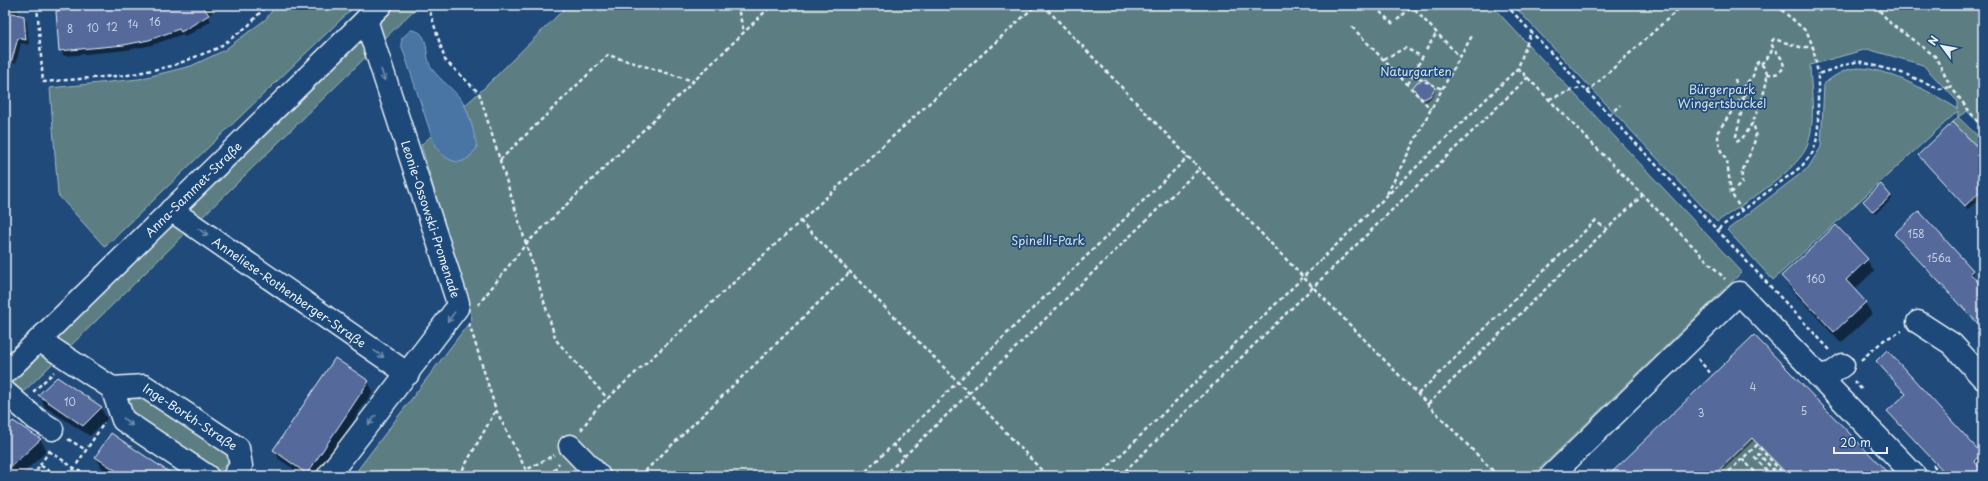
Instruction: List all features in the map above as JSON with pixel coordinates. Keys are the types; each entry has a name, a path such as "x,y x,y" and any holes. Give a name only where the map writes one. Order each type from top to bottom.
{"street":[{"name":"Anna-Sammet-Straße","path":"5,373 171,210 368,29 381,5"},
{"name":"Leonie-Ossowski-Promenade","path":"328,476 408,374 457,308 458,303 368,29"},
{"name":"Anneliese-Rothenberger-Straße","path":"171,210 408,374"},
{"path":"1552,476 1739,294 1915,476"},
{"path":"1918,322 1952,344 1983,378"},
{"path":"39,340 112,388 123,420 207,476"},
{"path":"1818,376 1832,373 1843,365"},
{"name":"Inge-Borkh-Straße","path":"112,388 144,386 238,448 241,466 234,476"},
{"path":"12,398 52,429"},
{"path":"570,446 599,476"}],"path":[{"path":"37,5 43,82 128,75 172,66 218,48 248,26 267,5"},
{"path":"428,5 445,60 479,93 556,340 608,399"},
{"path":"737,5 744,32"},
{"path":"482,300 526,244 772,5"},
{"path":"522,476 526,470 570,446 596,408 608,399 1036,5"},
{"path":"1043,5 1312,287 1498,476"},
{"path":"1506,5 1718,229 1848,371 1884,340 1918,322"},
{"path":"1587,92 1683,5"},
{"path":"1718,229 1802,166 1813,152 1818,135 1818,74 1813,47 1807,32 1776,5"},
{"path":"1875,5 1891,24 1935,56 1951,87 1983,129"},
{"path":"1397,20 1411,6 1460,57"},
{"path":"1375,7 1393,24"},
{"path":"1352,27 1431,109"},
{"path":"1099,476 1518,68 1531,32"},
{"path":"1426,50 1436,33"},
{"path":"1386,196 1431,109 1473,34"},
{"path":"1767,74 1774,75 1780,72 1784,67 1780,54 1773,47 1771,42 1774,39 1800,47 1813,47"},
{"path":"1742,88 1753,76 1756,64 1758,62 1761,64 1770,55 1773,47"},
{"path":"1384,59 1405,48 1423,55 1408,84"},
{"path":"500,160 608,55 693,81"},
{"path":"1818,74 1858,60 1905,74 1940,88 1951,87"},
{"path":"1735,79 1738,87 1742,88 1746,96 1736,139 1738,141 1743,138 1760,109 1767,74 1761,64"},
{"path":"1518,68 1739,294"},
{"path":"1413,74 1442,89"},
{"path":"1120,476 1312,287 1528,78"},
{"path":"1548,99 1582,87"},
{"path":"1742,212 1731,193 1728,161 1721,151 1717,133 1739,101 1746,96"},
{"path":"1609,115 1620,105"},
{"path":"1731,193 1742,183 1742,171 1752,148 1755,132 1752,123"},
{"path":"861,476 1188,157"},
{"path":"884,476 1199,169"},
{"path":"1428,404 1643,195"},
{"path":"800,221 969,393 1047,476"},
{"path":"1418,394 1595,221 1607,229"},
{"path":"640,476 850,272"},
{"path":"468,318 496,410 526,470"},
{"path":"12,398 68,359"},
{"path":"459,476 496,410"},
{"path":"69,476 110,414 120,411"},
{"path":"893,444 904,456"},
{"path":"1724,476 1757,445 1782,471 1778,475 1759,454 1755,458 1772,476"},
{"path":"49,451 86,476"},
{"path":"1742,459 1759,476"},
{"path":"33,476 40,465 57,476"}],"green space":[{"path":"276,5 356,5 105,247 58,195 50,88 139,79 191,66 223,51 266,19"},
{"path":"392,5 419,5 5,410 5,381"},
{"name":"Spinelli-Park","path":"568,5 1491,5 1742,272 1532,476 353,476 472,319 421,145 483,89"},
{"name":"Bürgerpark Wingertsbuckel","path":"1513,5 1983,5 1983,128 1967,111 1958,117 1958,111 1773,280 1727,230 1808,168 1821,147 1824,84 1833,77 1850,69 1862,68 1875,70 1906,81 1935,95 1958,109 1958,102 1923,65 1867,49 1810,65 1812,125 1808,144 1802,154 1782,176 1717,222"},
{"path":"1958,117 1983,141 1983,153 1953,122"},
{"path":"135,393 229,453 227,464 219,470 211,471 130,417 126,405 131,395"},
{"path":"1752,438 1789,476 1713,476"}],"water":[{"path":"411,30 418,31 422,35 426,45 429,64 432,69 465,105 477,148 463,161 459,162 450,160 441,154 435,146 401,44 402,38"}],"building":[{"path":"115,5 202,5 209,15 181,32 179,29 149,40 124,45 59,51 56,11"},
{"path":"5,11 24,16 26,40 18,38 9,70 5,70"},
{"path":"1426,79 1435,88 1430,96 1424,99 1418,96 1413,87 1417,82"},
{"path":"1953,122 1983,153 1983,189 1965,206 1918,155"},
{"path":"1881,184 1891,196 1873,212 1863,201"},
{"path":"1919,211 1973,270 1970,273 1983,288 1983,329 1894,234"},
{"path":"1836,225 1868,259 1846,280 1866,302 1834,332 1781,276"},
{"path":"1754,335 1891,476 1789,476 1752,438 1713,476 1608,476"},
{"path":"1887,350 1982,454 1974,461 1983,471 1983,476 1948,476 1887,411 1906,394 1876,361"},
{"path":"335,358 369,381 307,474 273,450"},
{"path":"57,377 102,407 83,426 38,395"},
{"path":"13,421 41,439 5,472 5,429"},
{"path":"111,433 175,476 124,476 95,457"}],"park label":[{"name":"Naturgarten","path":"1416,71"}]}
